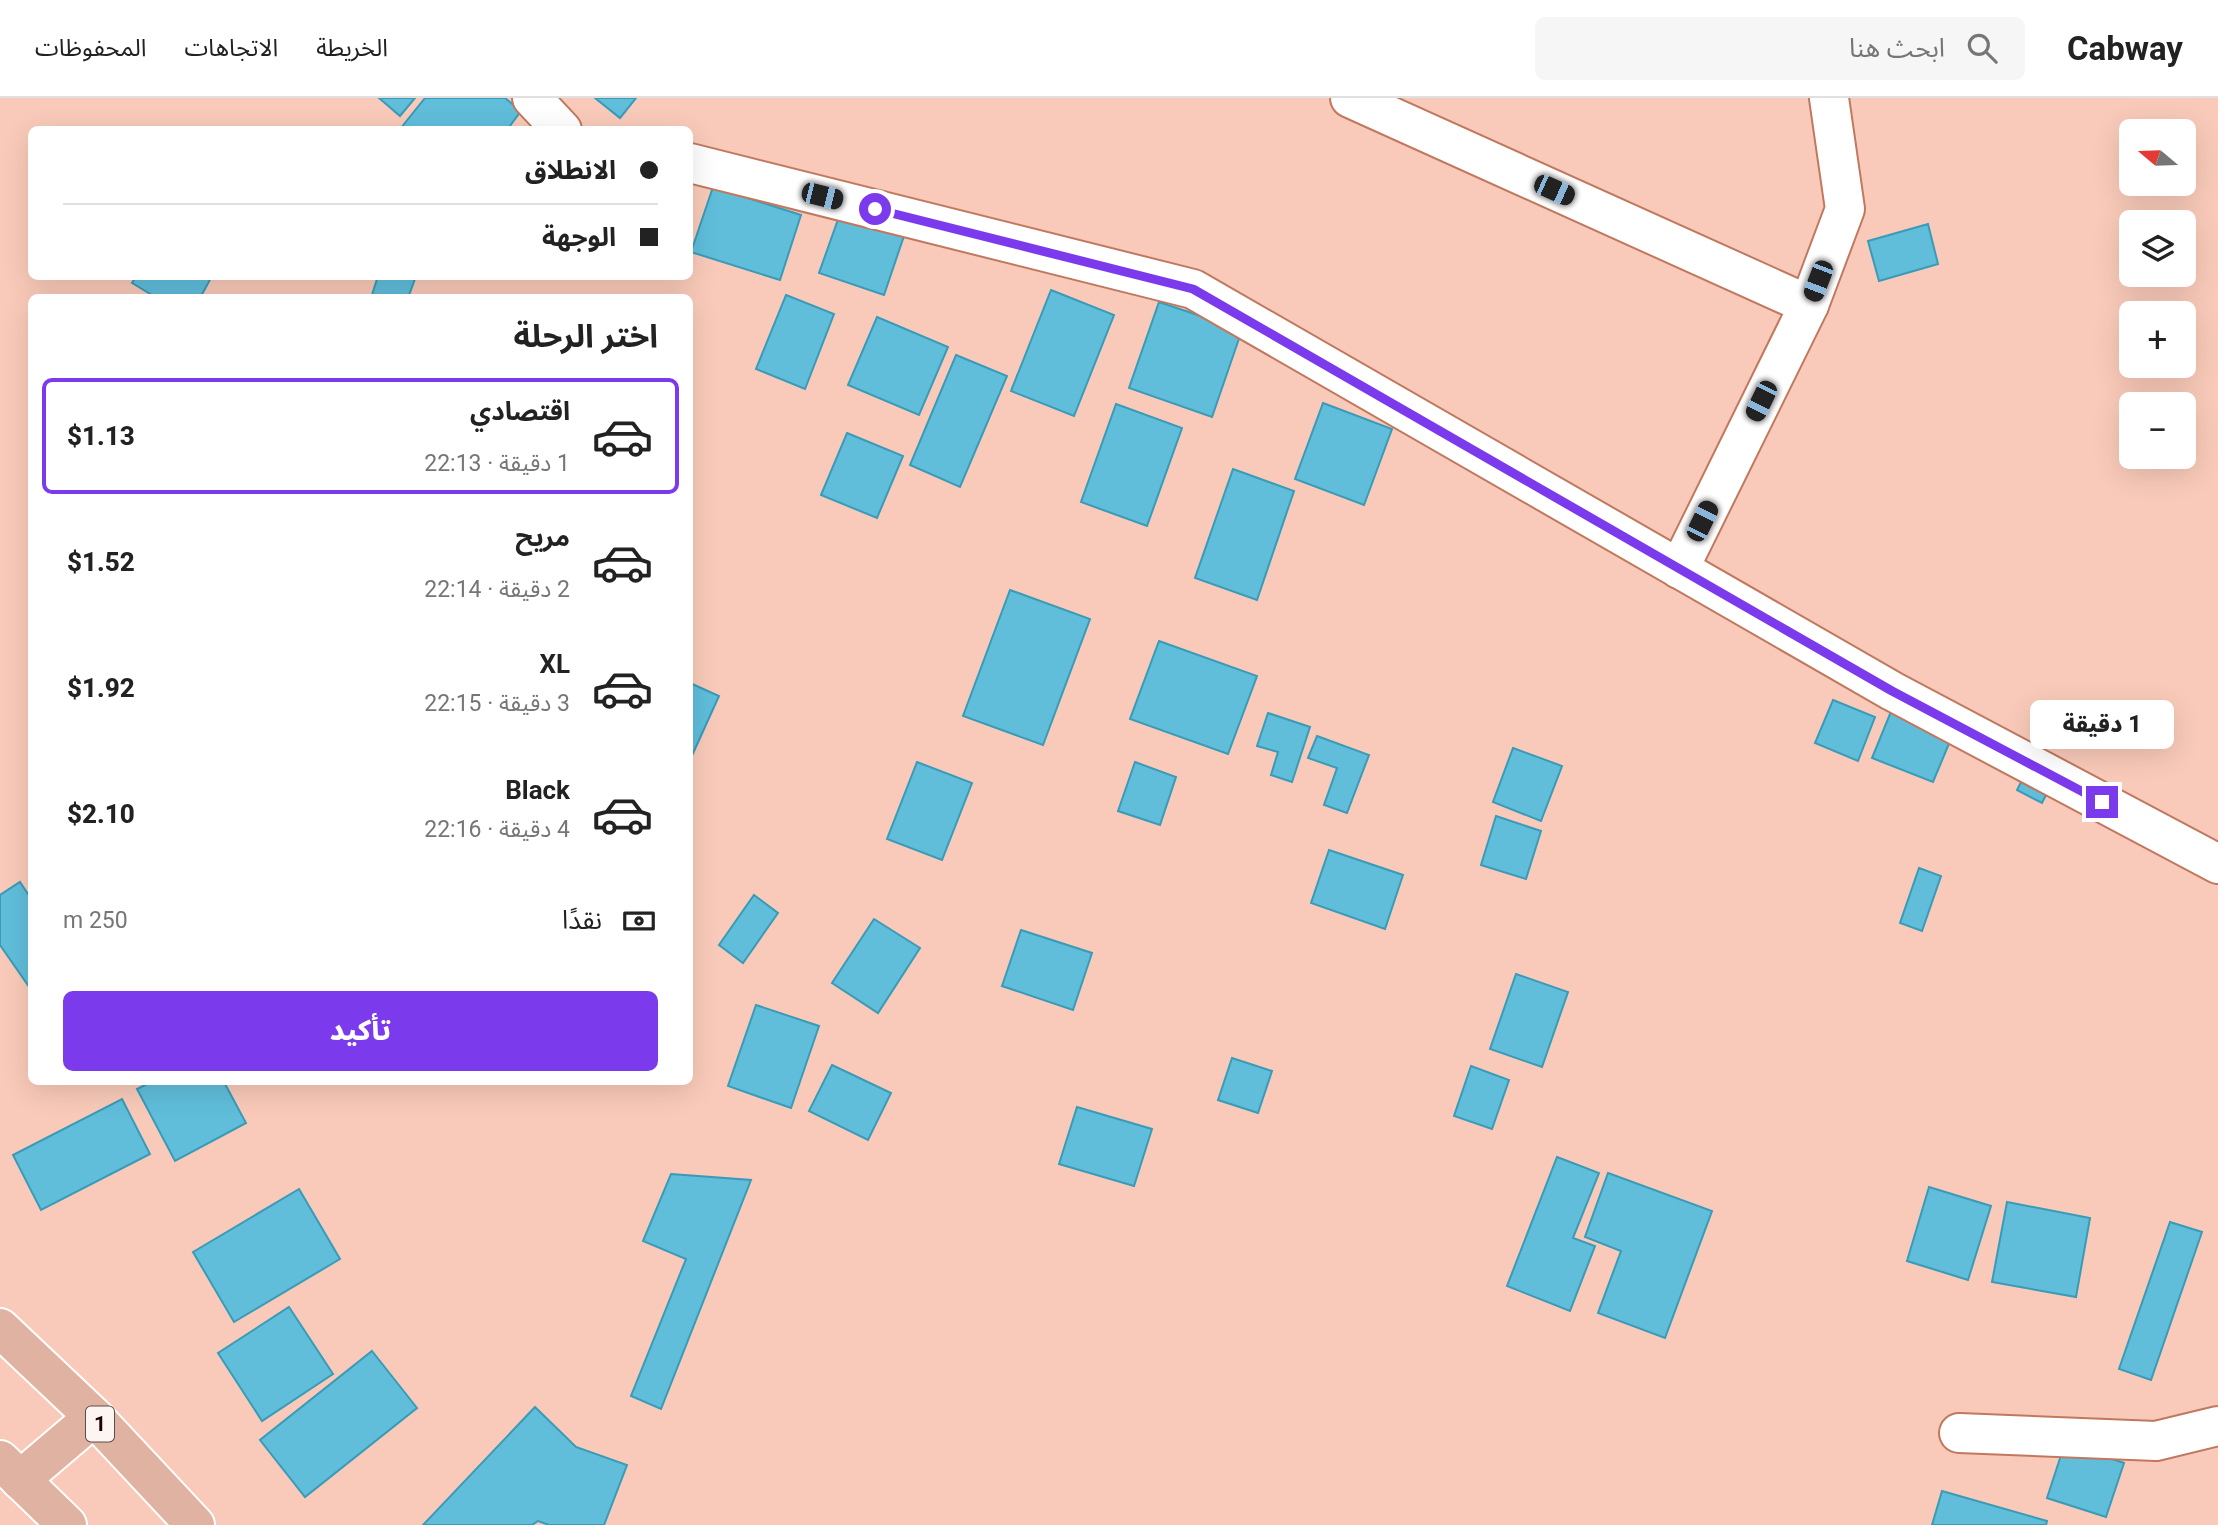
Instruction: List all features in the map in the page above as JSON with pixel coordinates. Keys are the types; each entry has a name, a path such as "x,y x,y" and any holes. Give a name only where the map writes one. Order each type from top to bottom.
{"main road":[{"name":"1","path":"0,1328 94,1417 195,1525"},
{"path":"67,1525 10,1470 94,1417"}],"street":[{"path":"532,98 558,126"},
{"path":"1350,98 1809,305"},
{"path":"1679,569 1809,305 1845,208 1829,98"},
{"path":"693,164 1193,289 1892,691 2218,864"},
{"path":"1959,1433 2156,1441 2218,1426"}],"building":[{"path":"379,98 415,98 400,116"},
{"path":"425,98 505,98 521,111 510,126 403,126"},
{"path":"595,98 636,98 620,118"},
{"path":"713,187 801,215 780,280 693,253"},
{"path":"841,211 905,233 884,295 819,273"},
{"path":"1928,224 1938,264 1879,281 1868,241"},
{"path":"134,280 210,280 202,294 150,294 132,283"},
{"path":"377,280 415,280 409,294 372,294"},
{"path":"1051,290 1114,315 1074,416 1011,391"},
{"path":"786,295 834,314 805,389 756,369"},
{"path":"1159,302 1242,330 1212,417 1129,388"},
{"path":"877,317 948,347 919,415 848,385"},
{"path":"956,355 1007,376 960,487 910,465"},
{"path":"1323,403 1392,429 1364,505 1295,479"},
{"path":"1116,404 1182,428 1147,526 1081,502"},
{"path":"847,433 903,456 877,518 821,495"},
{"path":"1233,469 1294,491 1257,600 1195,578"},
{"path":"1010,590 1090,619 1043,745 963,716"},
{"path":"1159,641 1257,676 1228,754 1130,719"},
{"path":"693,684 719,696 693,753"},
{"path":"1833,700 1875,717 1858,761 1815,743"},
{"path":"1892,709 1953,734 1933,782 1872,758"},
{"path":"1268,713 1310,727 1292,782 1271,775 1278,752 1257,746"},
{"path":"1317,736 1369,755 1347,813 1324,805 1337,768 1308,758"},
{"path":"1513,748 1562,766 1541,821 1493,802"},
{"path":"917,762 972,783 942,860 887,839"},
{"path":"1135,762 1176,777 1160,825 1118,811"},
{"path":"2026,772 2051,785 2042,803 2017,790"},
{"path":"1496,816 1541,831 1526,879 1481,865"},
{"path":"1329,850 1403,875 1385,929 1311,903"},
{"path":"1919,868 1941,876 1922,931 1900,923"},
{"path":"20,882 28,894 28,985 0,945 0,895"},
{"path":"754,895 778,913 743,963 719,945"},
{"path":"874,919 920,948 878,1013 832,983"},
{"path":"1021,930 1092,953 1073,1010 1002,986"},
{"path":"1516,974 1568,992 1542,1067 1490,1049"},
{"path":"756,1005 819,1026 791,1108 728,1086"},
{"path":"1232,1058 1272,1071 1258,1113 1218,1100"},
{"path":"832,1065 891,1093 868,1140 809,1111"},
{"path":"1471,1066 1509,1080 1492,1129 1454,1116"},
{"path":"145,1085 226,1085 246,1123 175,1161 137,1089"},
{"path":"122,1099 150,1154 41,1210 13,1155"},
{"path":"1077,1107 1152,1129 1134,1186 1059,1164"},
{"path":"1557,1157 1599,1173 1573,1238 1595,1246 1570,1311 1507,1286"},
{"path":"1608,1173 1712,1211 1665,1338 1598,1313 1621,1251 1585,1237"},
{"path":"671,1174 751,1180 661,1409 631,1396 686,1259 643,1241"},
{"path":"1929,1187 1991,1206 1968,1280 1907,1261"},
{"path":"299,1189 340,1259 234,1322 193,1252"},
{"path":"2007,1202 2090,1218 2076,1297 1992,1282"},
{"path":"2170,1222 2202,1232 2151,1380 2119,1369"},
{"path":"289,1307 333,1374 262,1421 218,1353"},
{"path":"372,1351 417,1408 305,1497 260,1440"},
{"path":"535,1407 576,1447 627,1465 604,1525 549,1525 538,1521 532,1525 423,1525"},
{"path":"2065,1443 2124,1463 2106,1517 2047,1498"},
{"path":"1942,1491 2047,1521 2046,1525 1932,1525"}],"route":[{"path":"875,209 1193,289 1892,691 2102,802"}]}
